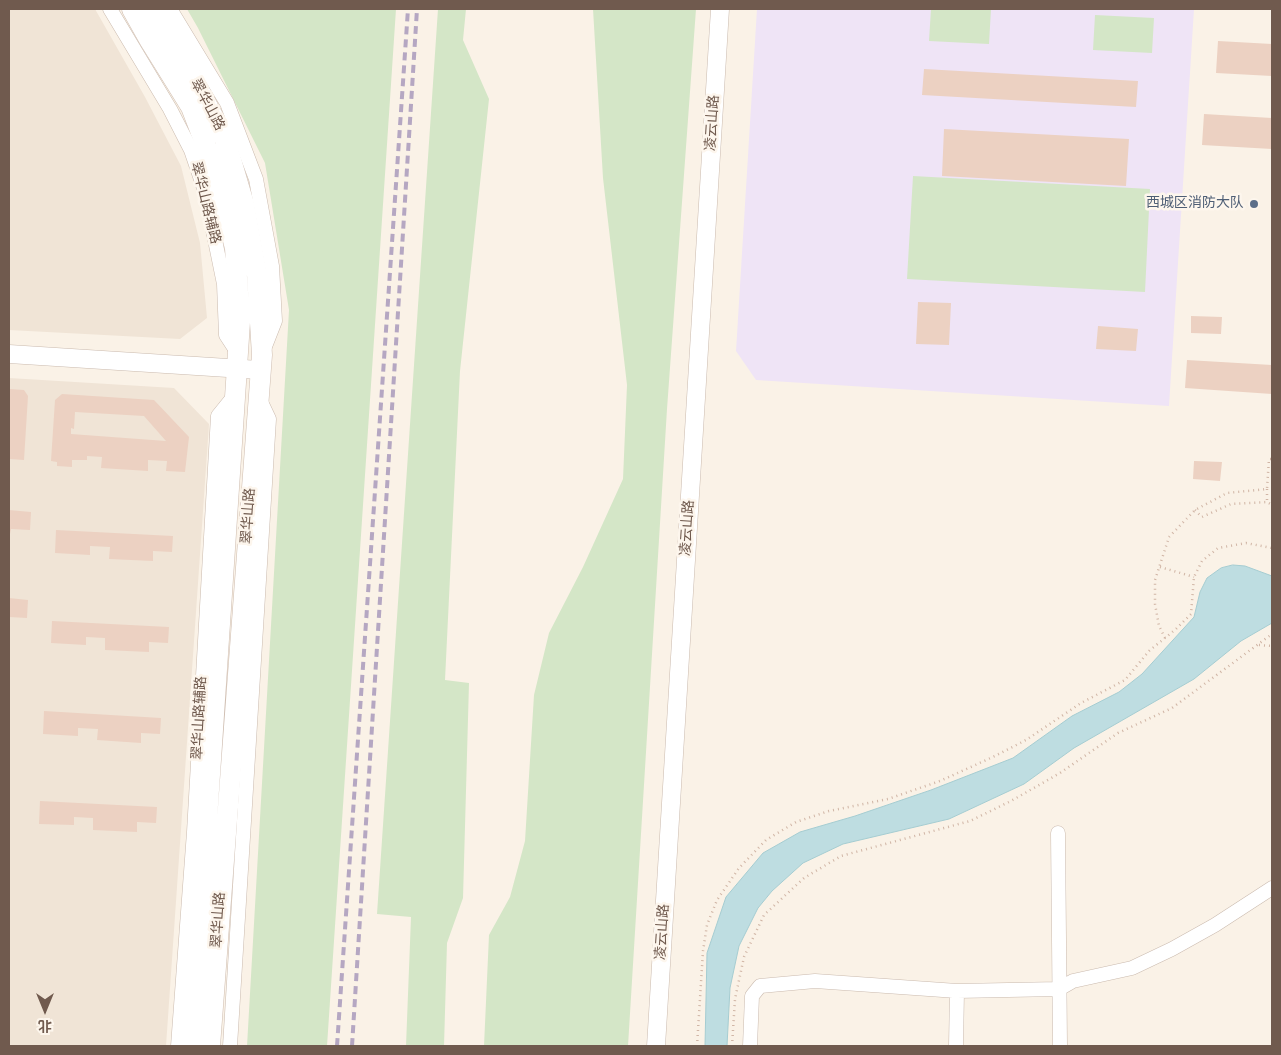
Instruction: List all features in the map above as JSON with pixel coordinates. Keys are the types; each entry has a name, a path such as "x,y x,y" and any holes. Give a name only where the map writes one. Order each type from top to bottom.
{"main road":[{"name":"翠华山路","path":"132,9 191,107 214,169 235,248 240,322 192,1046"},
{"name":"翠华山路","path":"152,9 180,54 225,139 244,204 257,275 260,362 258,396 210,1046"}],"street":[{"name":"翠华山路辅路","path":"110,9 170,109 192,150 205,191 224,284 226,335 238,362"},
{"path":"9,354 260,362 275,321 272,266 256,179 226,103 170,9"},
{"name":"凌云山路","path":"656,1046 720,9"},
{"name":"翠华山路辅路","path":"178,1046 194,832 218,416 235,395"},
{"path":"230,1046 268,419 258,396"},
{"path":"1058,833 1060,1046"},
{"path":"750,1046 752,996 760,986 815,982 957,992 1059,989 1073,981 1132,968 1156,957 1214,925 1272,888"},
{"path":"956,1046 957,992"}],"path":[{"path":"1267,502 1268,459 1272,459"},
{"path":"1165,638 1159,626 1155,604 1156,580 1169,538 1195,510 1227,493 1267,490"},
{"path":"1195,510 1202,517 1231,504 1267,502 1272,505"},
{"path":"697,1046 702,951 707,925 717,900 739,868 766,840 796,822 829,811 888,799 940,781 1026,740 1082,703 1125,680 1149,650 1176,629 1191,614 1194,578 1202,561 1218,548 1246,542 1272,548"},
{"path":"1160,567 1194,578"},
{"path":"732,1046 735,999 744,956 764,915 804,878 841,856 970,821 1011,801 1060,773 1118,733 1172,708 1272,634"},
{"path":"1259,645 1272,646"}],"shaded area":[{"path":"9,9 95,9 145,97 181,166 200,243 207,318 180,339 9,330"},
{"path":"757,9 1194,9 1169,406 756,380 736,351"},
{"path":"9,378 174,388 209,424 166,1046 9,1046"}],"green space":[{"path":"187,9 396,9 327,1046 247,1046 289,310 265,163"},
{"path":"438,9 466,9 463,40 489,99 460,371 445,680 469,683 463,898 447,943 444,1046 406,1046 411,917 377,914"},
{"path":"593,9 696,9 667,409 628,1046 484,1046 489,935 510,897 525,841 534,695 549,633 583,567 623,479 627,385 603,178"},
{"path":"931,9 991,9 989,44 929,41"},
{"path":"1095,15 1154,18 1152,53 1093,50"},
{"path":"913,176 1150,189 1145,292 907,279"}],"water":[{"path":"1233,565 1245,566 1272,576 1272,623 1241,641 1194,679 1074,748 1024,784 949,819 843,844 803,863 772,891 758,908 739,946 730,988 727,1046 705,1046 707,953 726,897 763,853 800,832 855,816 931,790 1013,758 1072,716 1119,692 1142,674 1194,617 1200,592 1207,578 1221,568"}],"building":[{"path":"1218,41 1272,44 1272,76 1216,73"},
{"path":"924,69 1138,81 1136,107 922,95"},
{"path":"1204,114 1272,118 1272,149 1202,145"},
{"path":"944,129 1129,139 1126,186 942,176"},
{"path":"918,302 951,303 949,345 916,344"},
{"path":"1191,316 1222,317 1221,334 1191,333"},
{"path":"1098,326 1138,329 1136,351 1096,349"},
{"path":"1187,360 1272,365 1272,394 1185,388"},
{"path":"9,389 24,390 28,396 24,460 9,459"},
{"path":"62,394 154,400 189,437 185,472 166,471 167,461 148,460 148,471 101,468 102,457 87,456 87,460 72,460 72,467 57,466 57,462 51,461 55,400","holes":["75,412 144,416 166,441 71,434 71,428 74,429"]},
{"path":"1194,461 1222,462 1220,481 1193,479"},
{"path":"9,510 31,512 30,530 11,529 9,534"},
{"path":"56,530 173,536 172,552 153,551 153,561 109,559 110,547 90,546 90,555 55,553"},
{"path":"9,598 28,600 27,618 9,617"},
{"path":"52,621 169,627 168,643 149,642 149,652 105,650 105,638 86,637 86,645 51,643"},
{"path":"44,711 161,718 160,734 141,733 141,743 97,740 98,729 78,728 78,736 43,734"},
{"path":"40,801 157,807 156,823 137,822 137,832 93,830 93,818 74,817 74,825 39,824"}],"railway":[{"path":"337,1046 408,9"},
{"path":"352,1046 417,9"}],"place":[{"name":"西城区消防大队","path":"1254,204"}]}
